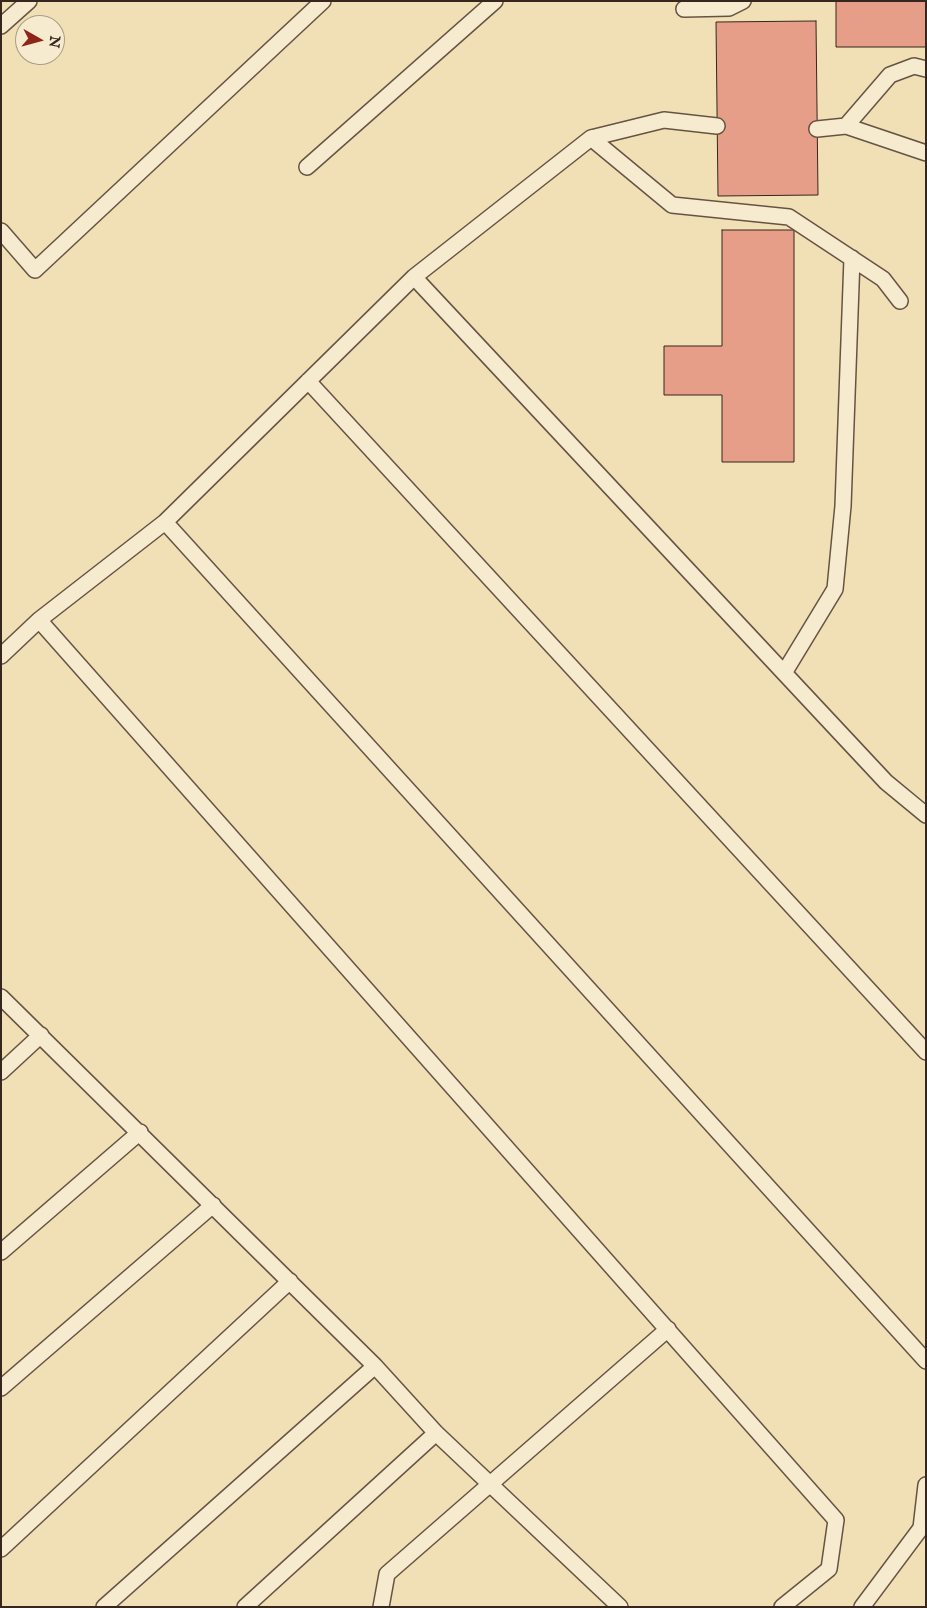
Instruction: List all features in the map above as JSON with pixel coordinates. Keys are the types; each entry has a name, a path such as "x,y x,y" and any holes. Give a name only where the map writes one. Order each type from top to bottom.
{"lane":[{"path":"1,26 29,1"},
{"path":"1,231 35,270 323,1"},
{"path":"307,167 495,1"},
{"path":"684,9 729,8 743,1"},
{"path":"846,126 890,75 914,66 926,69"},
{"path":"1,656 39,620 165,522 414,277 591,138 664,120 717,126"},
{"path":"817,130 846,126 926,153"},
{"path":"591,138 672,206 789,217 883,279 900,301"},
{"path":"784,673 835,589 842,506 852,258"},
{"path":"414,277 886,782 926,815"},
{"path":"308,381 926,1052"},
{"path":"165,522 926,1361"},
{"path":"39,620 836,1520 830,1569 782,1607"},
{"path":"1,997 213,1204 375,1366 436,1433 620,1607"},
{"path":"1,1072 40,1035"},
{"path":"1,1252 140,1132"},
{"path":"1,1388 213,1204"},
{"path":"1,1549 290,1281"},
{"path":"381,1607 387,1574 668,1329"},
{"path":"104,1607 375,1366"},
{"path":"245,1607 436,1433"},
{"path":"862,1607 921,1528 926,1485"}],"building":[{"path":"836,1 926,1 926,47 836,47"},
{"path":"816,21 818,195 718,196 716,22"},
{"path":"722,230 794,230 794,462 722,462 722,395 664,395 664,346 722,346"}]}
